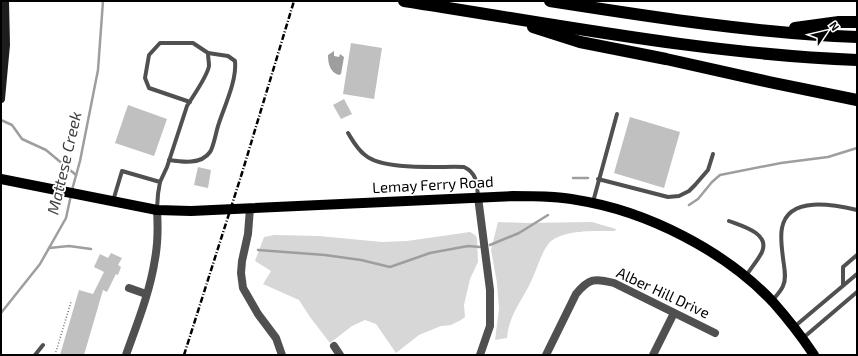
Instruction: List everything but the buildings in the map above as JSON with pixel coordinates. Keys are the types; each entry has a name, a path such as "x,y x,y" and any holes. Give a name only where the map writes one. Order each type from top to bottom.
{"highway":[{"path":"404,1 635,37 718,48 808,57 857,60"},
{"path":"550,1 668,19 771,31 857,37"},
{"path":"496,15 580,42 857,100"},
{"path":"771,31 839,22 857,22"}],"main road":[{"path":"1,99 6,45 5,1"},
{"name":"Lemay Ferry Road","path":"1,179 157,210 192,211 478,197 537,196 593,203 633,214 673,231 708,250 745,277 772,301 803,338 814,355"}],"street":[{"path":"478,197 490,290 490,326 480,355"},
{"path":"250,208 248,234 240,274 243,288 258,314 276,338 282,355"},
{"path":"126,355 146,294 155,259 158,230 157,210"},
{"name":"Alber Hill Drive","path":"546,355 576,294 582,286 590,281 599,279 614,283 715,333"},
{"path":"129,288 146,294"},
{"path":"653,355 674,313"},
{"path":"334,346 340,355"}],"lane":[{"path":"169,160 189,162 202,158 210,152 236,67 235,61 228,56 208,53 193,44 160,43 149,55 145,78 150,88 190,102"},
{"path":"157,210 160,182 187,106 200,86 209,67 208,53"},
{"path":"593,203 598,178 617,114"},
{"path":"348,133 357,148 366,156 383,163 402,166 464,167 469,169 474,175 478,197"},
{"path":"598,178 668,197 679,196 689,191 708,170 713,154"},
{"path":"113,201 122,171 160,182"},
{"path":"772,301 783,286 785,279 781,238 782,227 789,214 804,206 817,204 857,210"},
{"path":"729,221 758,234 761,239 763,246 762,252 745,277"},
{"path":"843,285 843,267 857,255"},
{"path":"794,327 857,274"},
{"path":"803,338 857,292"},
{"path":"35,355 43,345"}],"path":[{"path":"55,355 71,302"}],"shaded area":[{"path":"334,51 334,56 339,57 340,54 344,57 341,74 339,75 333,72 328,62 328,55"},
{"path":"498,222 592,222 616,229 615,231 572,233 556,238 550,242 547,245 514,314 508,329 507,338 495,340 499,309 497,283 491,250"},
{"path":"470,232 477,238 478,262 470,279 464,305 465,317 451,325 441,326 419,335 396,353 376,324 365,320 352,326 330,343 299,300 263,284 271,271 255,261 264,237 274,235 319,236 382,242 407,241"}],"waterway":[{"name":"Mattese Creek","path":"72,190 80,161 98,70 103,1"},
{"path":"1,120 12,125 22,139 46,150 76,175"},
{"path":"689,205 698,199 720,175 781,163 828,157 857,148"},
{"path":"573,178 588,178"},
{"name":"Mattese Creek","path":"1,313 40,264 66,218 71,195"},
{"path":"490,245 519,233 548,215"},
{"path":"49,248 69,246 91,249"},
{"path":"258,250 325,255 361,260 390,267 430,253 468,246 480,247"}],"railway":[{"path":"184,355 242,173 294,1"}]}
